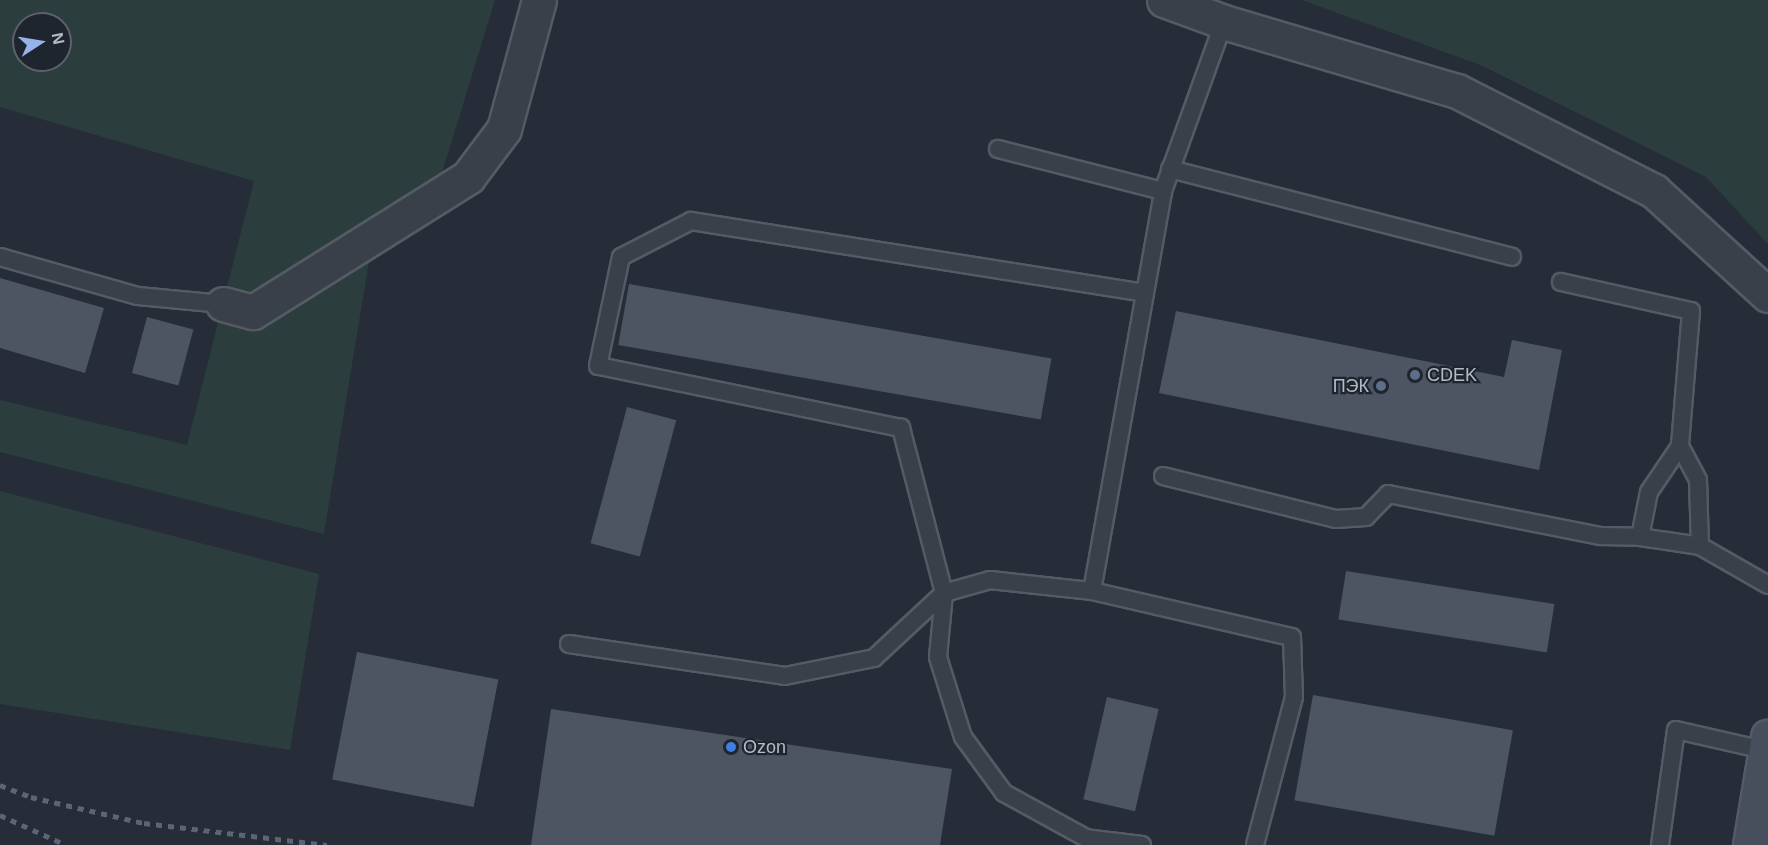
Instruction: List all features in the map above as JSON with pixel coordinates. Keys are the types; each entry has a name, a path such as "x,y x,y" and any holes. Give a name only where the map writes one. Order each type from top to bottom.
{"main road":[{"path":"1750,845 1766,743"}],"street":[{"path":"223,304 253,312 468,177 504,129 539,0"},
{"path":"1164,0 1224,22 1457,91 1654,191 1768,295"}],"lane":[{"path":"1092,591 1162,191 1224,22"},
{"path":"998,149 1162,191"},
{"path":"1170,169 1512,257"},
{"path":"1142,845 1086,838 1004,793 963,736 938,657 944,593 902,428 598,366 621,257 691,221 1144,293"},
{"path":"0,257 138,296 223,304"},
{"path":"1561,282 1691,311 1680,446 1649,492 1640,537"},
{"path":"1680,446 1698,480 1700,546"},
{"path":"1163,476 1336,519 1366,517 1388,495 1601,536 1640,537 1700,546 1768,585"},
{"path":"569,644 785,676 874,658 944,593 990,580 1092,591 1292,637 1294,697 1255,845"},
{"path":"1660,845 1676,730 1766,743"}],"shaded area":[{"path":"0,0 495,0 441,176 370,255 324,534 0,452 0,400 187,445 254,181 0,107"},
{"path":"1302,0 1768,0 1768,244 1706,177 1483,66"},
{"path":"0,491 319,574 290,750 0,704"}],"building":[{"path":"0,278 104,308 85,373 0,348"},
{"path":"629,284 1051,358 1041,420 618,345"},
{"path":"1176,311 1504,377 1512,340 1562,350 1539,470 1159,393"},
{"path":"147,317 193,329 178,385 132,373"},
{"path":"627,407 676,420 640,556 591,543"},
{"path":"1346,571 1554,604 1547,652 1338,619"},
{"path":"357,652 498,679 474,807 332,780"},
{"path":"1313,695 1513,730 1494,836 1294,800"},
{"path":"1107,697 1159,709 1135,811 1083,799"},
{"path":"551,709 952,769 940,845 531,845"}],"railway":[{"path":"0,785 31,797 144,823 327,845"},
{"path":"0,815 66,845"}],"place":[{"name":"CDEK","path":"1415,375"},
{"name":"ПЭК","path":"1381,386"},
{"name":"Ozon","path":"731,747"}]}
